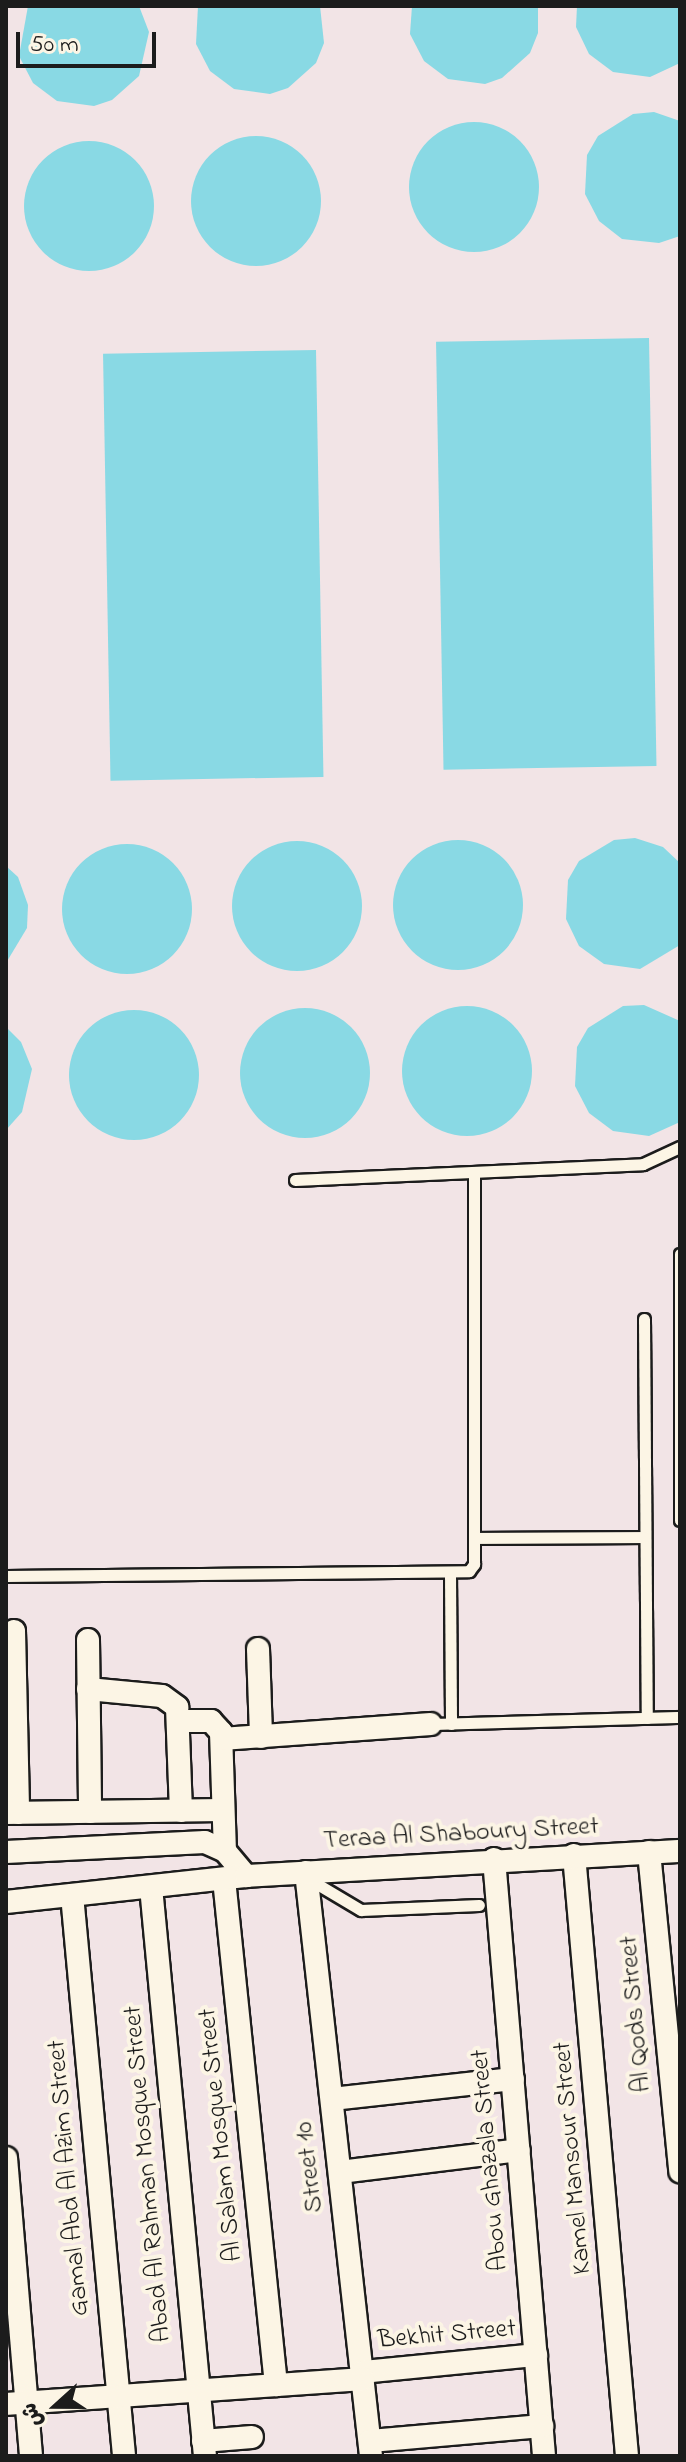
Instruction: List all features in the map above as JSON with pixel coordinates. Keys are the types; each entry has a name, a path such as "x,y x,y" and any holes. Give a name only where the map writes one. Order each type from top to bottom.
{"street":[{"path":"14,1631 12,1813 222,1810"},
{"path":"88,1640 90,1812"},
{"path":"258,1649 261,1737"},
{"path":"88,1689 162,1696 177,1707 180,1721 181,1811"},
{"path":"180,1721 211,1721 222,1739 225,1851 235,1877"},
{"path":"222,1739 440,1724"},
{"path":"6,1852 188,1841 225,1851"},
{"name":"Teraa Al Shaboury Street","path":"6,1902 235,1877 306,1875 494,1859 680,1851"},
{"name":"Al Qods Street","path":"649,1852 675,2065 680,2171"},
{"name":"Kamel Mansour Street","path":"574,1855 627,2456"},
{"name":"Abou Ghazala Street","path":"494,1859 544,2456"},
{"name":"Street 10","path":"306,1875 370,2448"},
{"name":"Al Salam Mosque Street","path":"235,1877 276,2385"},
{"name":"Abad Al Rahman Mosque Street","path":"151,1887 196,2391 204,2448"},
{"name":"Gamal Abd Al Azim Street","path":"72,1895 124,2456"},
{"path":"332,2099 513,2079"},
{"path":"340,2172 519,2150"},
{"path":"6,2158 16,2404 31,2456"},
{"name":"Bekhit Street","path":"16,2404 276,2385 536,2355"},
{"path":"370,2448 542,2426"},
{"path":"204,2448 252,2437"}],"lane":[{"path":"295,1180 643,1164 680,1147"},
{"path":"6,1576 450,1574 472,1568 474,1172"},
{"path":"680,1254 680,1520"},
{"path":"644,1319 647,1718"},
{"path":"474,1538 644,1537"},
{"path":"450,1574 440,1724 680,1717"},
{"path":"306,1875 372,1911 479,1905"}],"water":[{"path":"28,6 139,6 149,32 139,76 112,100 94,106 57,101 33,83 19,56"},
{"path":"198,6 320,6 324,43 316,63 288,88 270,94 234,89 210,71 196,44"},
{"path":"412,6 538,6 538,33 530,53 502,78 485,84 448,79 424,61 410,34"},
{"path":"577,6 680,6 680,63 650,77 613,72 589,54 576,27"},
{"path":"654,112 680,121 680,236 659,243 622,239 599,221 585,194 587,155 598,136 633,114"},
{"path":"474,122 499,127 520,141 534,162 539,187 534,212 520,233 499,247 474,252 449,247 428,233 414,212 409,187 414,162 428,141 449,127"},
{"path":"256,136 281,141 302,155 316,176 321,201 316,226 302,247 281,261 256,266 231,261 210,247 196,226 191,201 196,176 210,155 231,141"},
{"path":"89,141 114,146 135,160 149,181 154,206 149,231 135,252 114,266 89,271 64,266 43,252 29,231 24,206 29,181 43,160 64,146"},
{"path":"649,338 656,766 444,770 436,342"},
{"path":"316,350 323,777 110,781 103,354"},
{"path":"635,838 663,847 680,863 680,945 640,969 604,964 579,946 566,919 568,880 579,861 614,840"},
{"path":"458,840 483,845 504,859 518,880 523,905 518,930 504,951 483,965 458,970 433,965 412,951 398,930 393,905 398,880 412,859 433,845"},
{"path":"297,841 322,846 343,860 357,881 362,906 357,931 343,952 322,966 297,971 272,966 251,952 237,931 232,906 237,881 251,860 272,846"},
{"path":"127,844 152,849 173,863 187,884 192,909 187,934 173,955 152,969 127,974 102,969 81,955 67,934 62,909 67,884 81,863 102,849"},
{"path":"6,866 18,877 28,905 27,928 6,963"},
{"path":"644,1005 680,1021 680,1122 649,1136 613,1131 589,1113 575,1086 577,1047 588,1028 623,1006"},
{"path":"467,1006 492,1011 513,1025 527,1046 532,1071 527,1096 513,1117 492,1131 467,1136 442,1131 421,1117 407,1096 402,1071 407,1046 421,1025 442,1011"},
{"path":"305,1008 330,1013 351,1027 365,1048 370,1073 365,1098 351,1119 330,1133 305,1138 280,1133 259,1119 245,1098 240,1073 245,1048 259,1027 280,1013"},
{"path":"134,1010 159,1015 180,1029 194,1050 199,1075 194,1100 180,1121 159,1135 134,1140 109,1135 88,1121 74,1100 69,1075 74,1050 88,1029 109,1015"},
{"path":"6,1027 21,1042 32,1069 22,1112 6,1130"}]}
